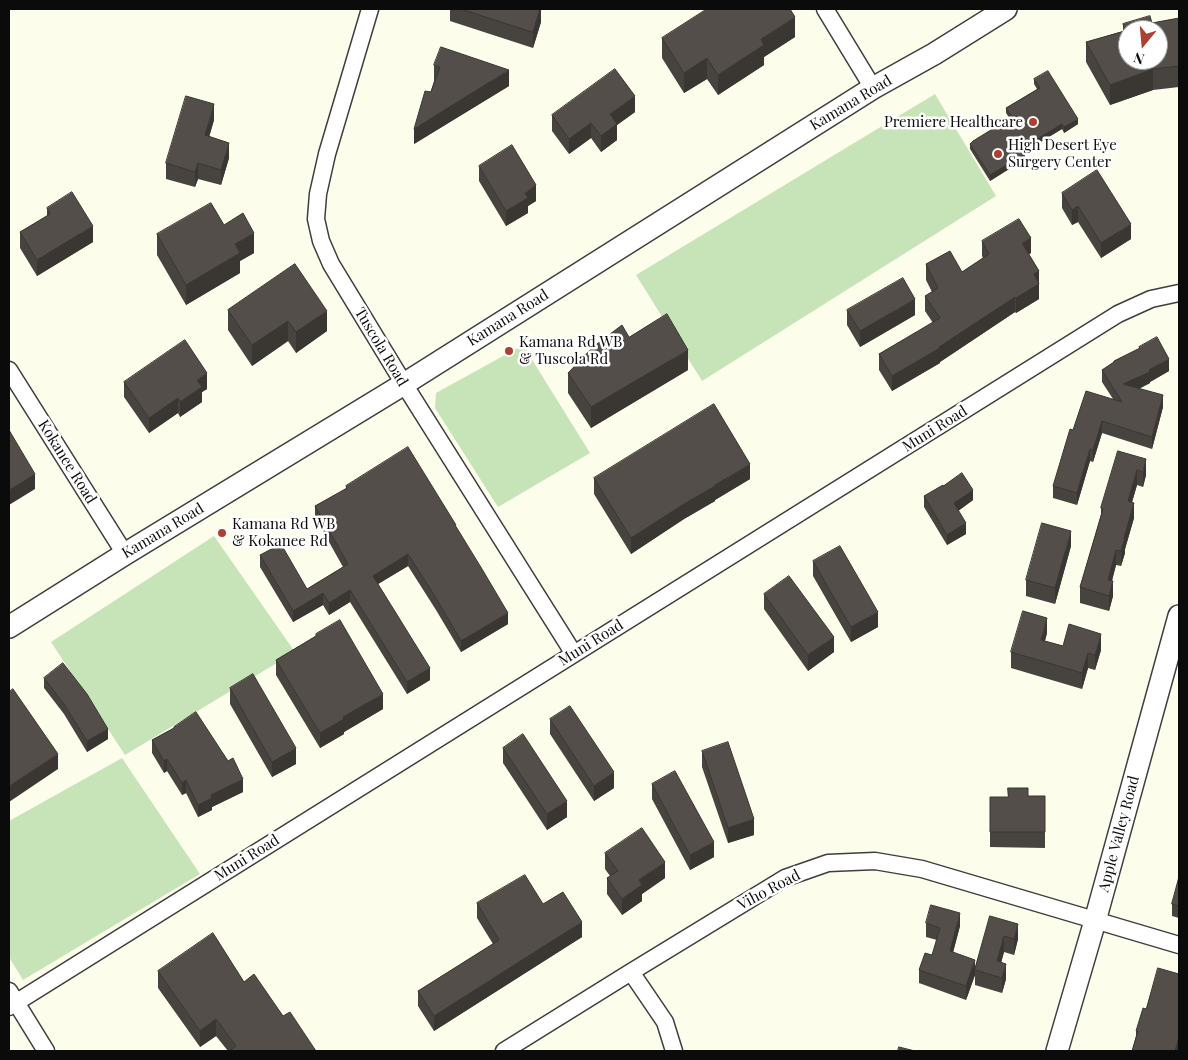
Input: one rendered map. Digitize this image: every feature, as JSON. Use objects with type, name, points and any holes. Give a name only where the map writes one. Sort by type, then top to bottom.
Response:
[{"type":"street","name":"Tuscola Road","points":[[370,9],[327,154],[318,194],[316,219],[321,242],[331,264],[404,384],[574,654]]},
{"type":"street","points":[[825,9],[872,88]]},
{"type":"street","name":"Kamana Road","points":[[9,627],[404,384],[872,88],[934,54],[1006,9]]},
{"type":"street","name":"Muni Road","points":[[11,1000],[574,654],[1118,314],[1151,298],[1179,294]]},
{"type":"street","name":"Kokanee Road","points":[[9,370],[125,554]]},
{"type":"street","name":"Apple Valley Road","points":[[1058,1051],[1179,616]]},
{"type":"street","name":"Viho Road","points":[[504,1051],[785,878],[828,863],[875,861],[922,869],[1179,945]]},
{"type":"street","points":[[631,972],[665,1022],[674,1051]]},
{"type":"street","points":[[11,1000],[46,1051]]},
{"type":"green space","points":[[935,94],[996,196],[702,381],[636,275]]},
{"type":"green space","points":[[523,345],[590,453],[498,507],[435,408],[436,393]]},
{"type":"green space","points":[[214,536],[295,652],[125,755],[51,642]]},
{"type":"green space","points":[[122,758],[200,874],[23,980],[9,957],[9,821]]},
{"type":"building","points":[[461,9],[540,9],[533,32]]},
{"type":"building","points":[[707,9],[790,9],[795,17],[761,39],[764,45],[718,75],[707,58],[684,73],[662,38]]},
{"type":"building","points":[[1150,16],[1151,20],[1136,20]]},
{"type":"building","points":[[1179,18],[1179,66],[1168,67],[1168,20]]},
{"type":"building","points":[[1118,33],[1118,70],[1150,70],[1110,85],[1086,42]]},
{"type":"building","points":[[441,47],[509,70],[414,129],[425,91],[431,92],[440,67],[434,65]]},
{"type":"building","points":[[615,69],[635,96],[610,114],[617,124],[601,136],[591,123],[569,139],[552,115]]},
{"type":"building","points":[[1048,71],[1078,119],[1064,127],[1062,124],[1022,148],[1025,154],[990,175],[970,144],[1012,117],[1006,108],[1040,88],[1034,79]]},
{"type":"building","points":[[186,96],[214,104],[205,135],[229,143],[221,170],[198,163],[195,172],[166,163]]},
{"type":"building","points":[[512,145],[536,185],[525,193],[528,198],[506,211],[479,166]]},
{"type":"building","points":[[1097,170],[1131,224],[1101,243],[1078,206],[1072,210],[1062,193]]},
{"type":"building","points":[[72,192],[93,226],[37,260],[20,232],[50,214],[47,208]]},
{"type":"building","points":[[211,203],[224,225],[243,213],[254,233],[235,244],[240,253],[186,285],[157,234]]},
{"type":"building","points":[[1019,219],[1031,238],[1022,243],[1039,271],[1034,274],[1039,284],[1015,297],[940,348],[892,376],[879,354],[940,318],[925,296],[938,288],[926,264],[950,251],[962,272],[989,254],[982,241]]},
{"type":"building","points":[[295,264],[327,311],[296,332],[288,321],[252,345],[228,310]]},
{"type":"building","points":[[903,278],[915,299],[860,331],[847,310]]},
{"type":"building","points":[[667,314],[688,350],[591,407],[568,373],[593,347],[622,325],[629,337]]},
{"type":"building","points":[[1157,337],[1169,359],[1149,370],[1150,372],[1123,384],[1163,395],[1152,437],[1102,421],[1093,450],[1090,449],[1077,493],[1053,486],[1070,429],[1073,430],[1086,391],[1122,402],[1102,370],[1114,361]]},
{"type":"building","points":[[185,340],[207,373],[197,380],[202,387],[180,402],[178,398],[149,418],[124,382]]},
{"type":"building","points":[[714,404],[750,464],[631,538],[594,478]]},
{"type":"building","points":[[9,430],[35,474],[9,490]]},
{"type":"building","points":[[408,447],[508,613],[461,641],[408,554],[373,576],[430,668],[407,682],[350,590],[329,603],[323,593],[293,611],[260,555],[281,544],[307,589],[348,564],[315,506],[347,488],[346,486]]},
{"type":"building","points":[[1118,451],[1146,459],[1143,472],[1137,470],[1128,501],[1134,503],[1121,551],[1116,550],[1108,580],[1113,581],[1109,596],[1080,587]]},
{"type":"building","points":[[962,473],[973,490],[954,503],[966,523],[947,535],[924,496]]},
{"type":"building","points":[[1042,523],[1071,531],[1055,588],[1026,580]]},
{"type":"building","points":[[840,546],[878,612],[851,627],[813,561]]},
{"type":"building","points":[[789,576],[834,637],[808,655],[764,594]]},
{"type":"building","points":[[1023,611],[1047,618],[1041,640],[1063,646],[1069,624],[1101,634],[1095,655],[1088,653],[1082,673],[1011,652]]},
{"type":"building","points":[[340,620],[383,694],[320,733],[276,660]]},
{"type":"building","points":[[63,663],[87,694],[108,729],[87,741],[64,704],[44,678]]},
{"type":"building","points":[[253,674],[296,748],[272,762],[230,688]]},
{"type":"building","points":[[13,689],[58,754],[9,786],[9,692]]},
{"type":"building","points":[[570,706],[614,772],[594,786],[550,719]]},
{"type":"building","points":[[196,712],[228,761],[233,758],[243,779],[211,795],[212,798],[198,805],[186,780],[182,783],[167,759],[164,761],[152,740],[174,728]]},
{"type":"building","points":[[523,734],[567,801],[547,814],[503,748]]},
{"type":"building","points":[[728,742],[754,819],[728,828],[702,751]]},
{"type":"building","points":[[675,771],[714,842],[690,855],[652,784]]},
{"type":"building","points":[[1008,788],[1028,788],[1028,796],[1045,796],[1045,832],[990,832],[990,797],[1008,797]]},
{"type":"building","points":[[642,828],[665,862],[639,880],[642,885],[622,899],[607,878],[618,871],[605,853]]},
{"type":"building","points":[[525,875],[543,904],[563,892],[582,922],[434,1016],[418,991],[499,940],[477,903]]},
{"type":"building","points":[[1179,877],[1179,906],[1172,904]]},
{"type":"building","points":[[931,905],[960,913],[950,951],[975,960],[966,986],[919,970],[925,953],[932,955],[940,928],[926,923]]},
{"type":"building","points":[[990,916],[1018,924],[1014,939],[1004,936],[997,961],[1006,964],[1002,978],[975,970]]},
{"type":"building","points":[[213,933],[244,982],[254,974],[283,1016],[290,1012],[316,1051],[229,1051],[236,1046],[216,1019],[200,1031],[158,971]]},
{"type":"building","points":[[1158,968],[1179,974],[1179,1037],[1175,1051],[1132,1051],[1143,1008],[1146,1009]]},
{"type":"building","points":[[899,1047],[915,1051],[898,1051]]},
{"type":"place","name":"Premiere Healthcare","points":[[1033,122]]},
{"type":"place","name":"High Desert Eye Surgery Center","points":[[998,154]]},
{"type":"place","name":"Kamana Rd WB & Tuscola Rd","points":[[509,351]]},
{"type":"place","name":"Kamana Rd WB & Kokanee Rd","points":[[222,533]]}]
